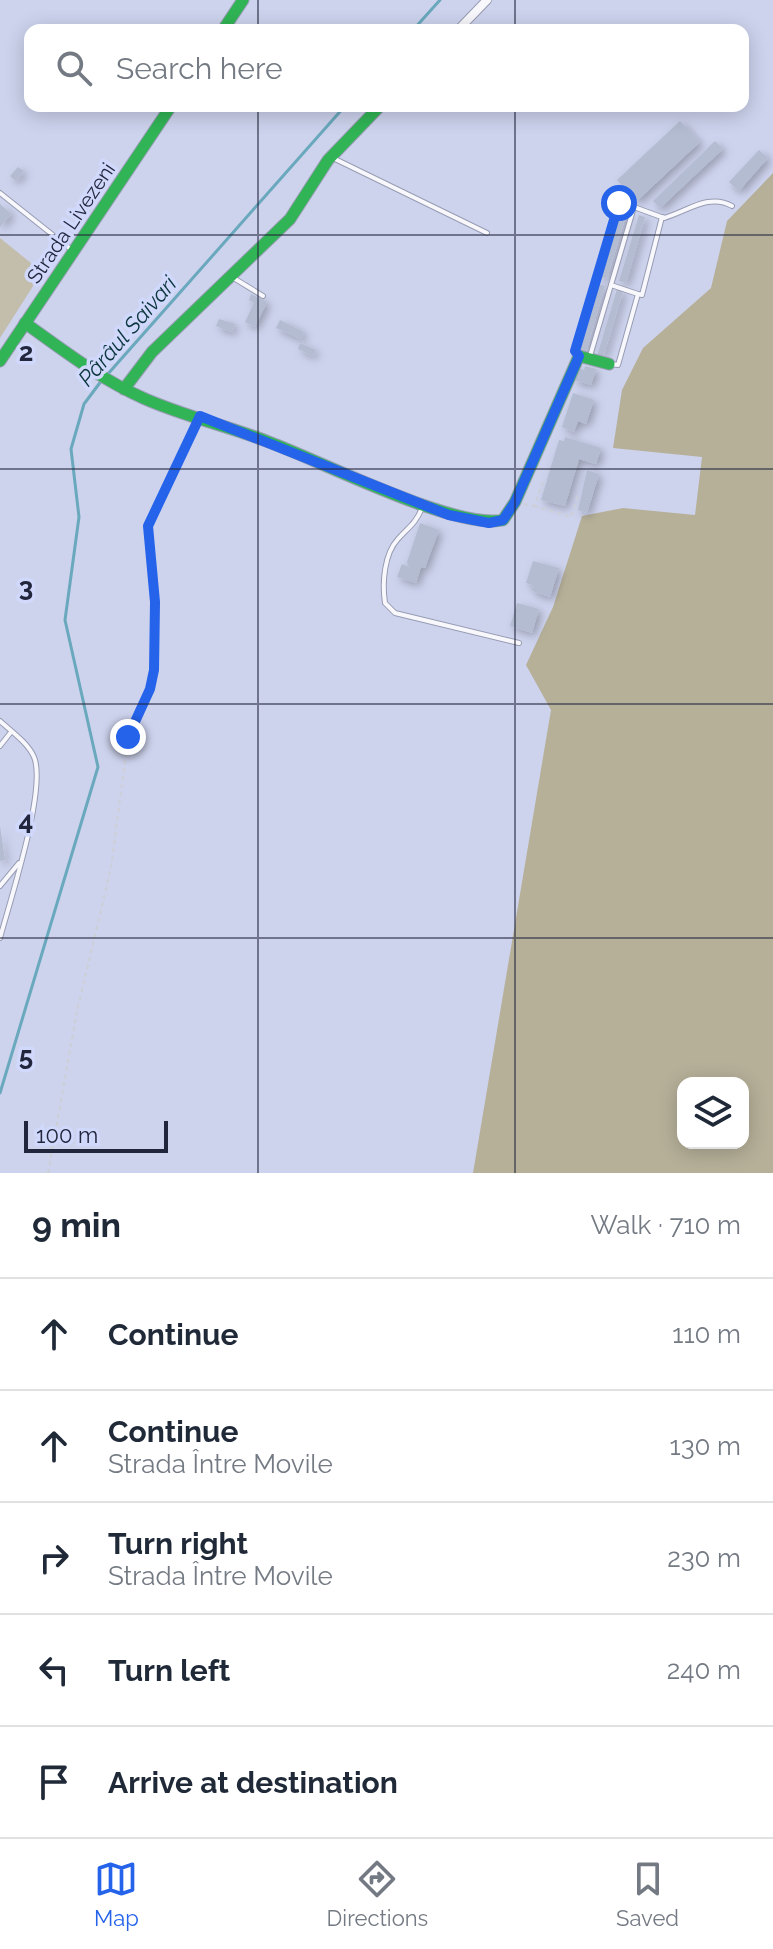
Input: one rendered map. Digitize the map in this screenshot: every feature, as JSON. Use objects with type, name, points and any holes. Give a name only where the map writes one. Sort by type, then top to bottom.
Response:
[{"type":"street","points":[[227,24],[243,0]]},
{"type":"street","points":[[464,24],[487,0]]},
{"type":"street","name":"Strada Livezeni","points":[[1,358],[167,112]]},
{"type":"street","points":[[119,386],[290,219],[331,157],[374,112]]},
{"type":"street","points":[[25,323],[119,386],[423,505],[489,523],[503,520],[515,502],[584,357],[609,364]]},
{"type":"lane","points":[[331,157],[487,233]]},
{"type":"lane","points":[[0,193],[73,251]]},
{"type":"lane","points":[[584,357],[611,285],[634,207],[662,217],[707,201],[720,199],[732,206]]},
{"type":"lane","points":[[611,285],[642,295],[662,217]]},
{"type":"lane","points":[[230,276],[263,296]]},
{"type":"lane","points":[[609,364],[618,365],[638,294]]},
{"type":"lane","points":[[423,505],[409,531],[397,540],[385,571],[385,603],[395,613],[519,643]]},
{"type":"lane","points":[[0,721],[31,750],[37,767],[20,862],[0,938]]},
{"type":"lane","points":[[0,746],[11,732]]},
{"type":"lane","points":[[0,886],[20,862]]},
{"type":"path","points":[[584,357],[575,351],[619,203],[634,207]]},
{"type":"path","points":[[48,1173],[77,1011],[111,868],[128,737],[150,689],[154,670],[155,602],[148,526],[200,416]]},
{"type":"path","points":[[534,506],[544,479]]},
{"type":"path","points":[[515,502],[571,517],[578,495]]},
{"type":"shaded area","points":[[773,173],[773,1173],[473,1173],[551,710],[526,665],[553,607],[582,516],[623,508],[695,515],[702,457],[613,448],[622,390],[643,348],[711,288],[727,221]]},
{"type":"shaded area","points":[[0,238],[42,272],[0,338]]},
{"type":"building","points":[[680,121],[700,142],[637,201],[617,180]]},
{"type":"building","points":[[715,141],[723,149],[660,208],[653,201]]},
{"type":"building","points":[[759,150],[768,158],[739,191],[729,182]]},
{"type":"building","points":[[18,167],[24,171],[16,181],[10,176]]},
{"type":"building","points":[[0,204],[11,214],[0,227]]},
{"type":"building","points":[[620,210],[627,212],[607,279],[600,277]]},
{"type":"building","points":[[639,215],[645,217],[626,283],[619,281]]},
{"type":"building","points":[[598,284],[605,286],[586,352],[579,350]]},
{"type":"building","points":[[617,289],[623,291],[603,357],[597,356]]},
{"type":"building","points":[[251,294],[267,302],[255,327],[245,322],[254,303],[249,300]]},
{"type":"building","points":[[219,319],[235,324],[232,332],[216,326]]},
{"type":"building","points":[[280,320],[304,332],[301,339],[276,328]]},
{"type":"building","points":[[300,343],[316,350],[313,356],[298,349]]},
{"type":"building","points":[[585,366],[596,369],[591,385],[574,380],[578,368],[584,370]]},
{"type":"building","points":[[573,393],[594,400],[586,424],[578,421],[574,432],[562,427]]},
{"type":"building","points":[[565,437],[601,448],[596,464],[579,459],[565,506],[541,500],[559,440],[564,441]]},
{"type":"building","points":[[587,470],[599,474],[587,513],[578,510]]},
{"type":"building","points":[[420,523],[439,530],[416,583],[397,577],[402,564],[409,567],[407,562]]},
{"type":"building","points":[[533,561],[559,568],[550,597],[532,591],[533,585],[526,583]]},
{"type":"building","points":[[517,603],[539,609],[532,633],[510,626]]},
{"type":"building","points":[[0,826],[5,860],[0,861]]},
{"type":"waterway","name":"Pârâul Saivari","points":[[418,24],[440,0]]},
{"type":"waterway","name":"Pârâul Saivari","points":[[107,375],[340,112]]},
{"type":"waterway","name":"Pârâul Saivari","points":[[0,1093],[98,767],[65,620],[79,517],[71,449],[84,404],[102,380]]},
{"type":"traffic: fast","points":[[227,24],[243,0]]},
{"type":"traffic: fast","points":[[0,361],[167,112]]},
{"type":"traffic: fast","points":[[124,389],[152,352],[290,219],[328,160],[374,112]]},
{"type":"traffic: fast","points":[[25,323],[97,373],[143,398],[269,442],[422,505],[481,520],[503,520],[515,502],[579,356],[609,364]]},
{"type":"route","points":[[128,737],[150,689],[154,670],[155,602],[148,526],[200,416],[449,515],[489,523],[503,520],[515,502],[579,356],[575,351],[619,203]]}]
